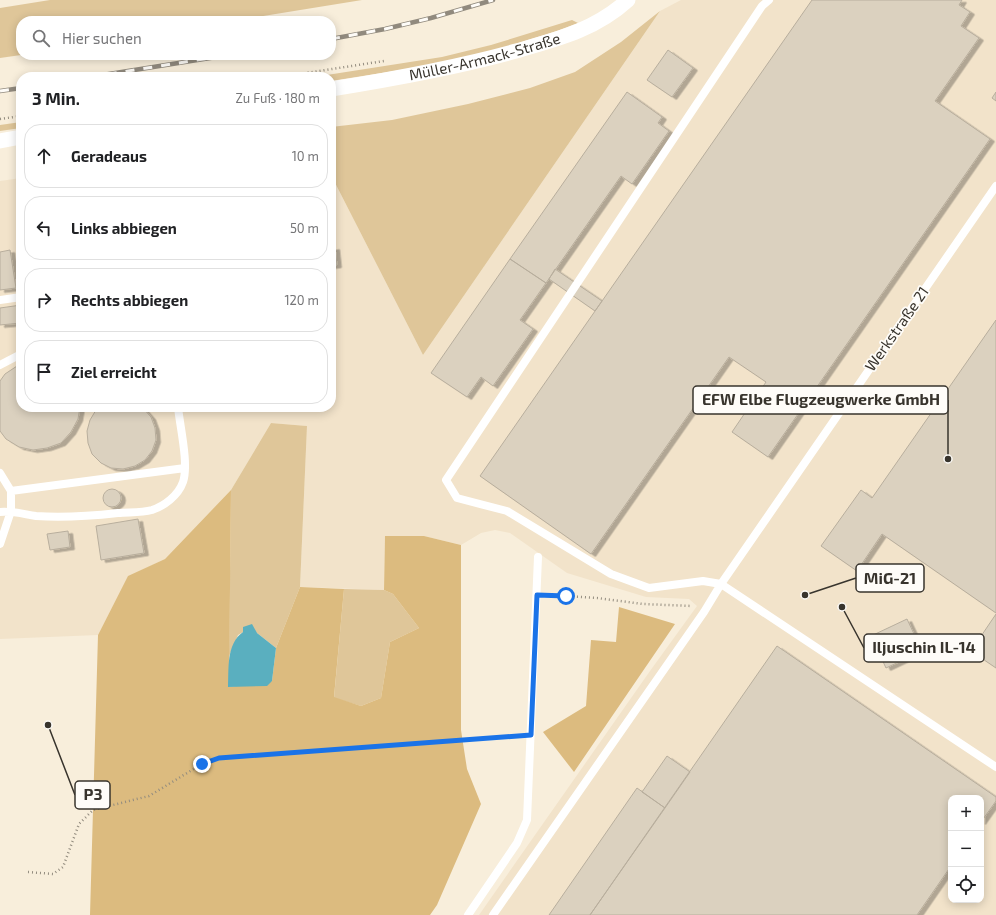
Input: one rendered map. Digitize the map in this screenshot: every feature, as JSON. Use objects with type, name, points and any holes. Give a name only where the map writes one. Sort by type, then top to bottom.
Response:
[{"type":"street","name":"Müller-Armack-Straße","points":[[336,88],[414,75],[493,57],[563,38],[595,24],[615,12],[628,0]]},
{"type":"street","points":[[0,140],[16,138]]},
{"type":"lane","points":[[769,0],[762,6],[446,480],[457,498],[507,511],[611,574],[649,588],[703,581],[721,584],[996,767]]},
{"type":"lane","name":"Werkstraße 21","points":[[492,915],[704,612],[721,584],[996,186]]},
{"type":"lane","points":[[0,300],[16,298]]},
{"type":"lane","points":[[0,366],[16,357]]},
{"type":"lane","points":[[0,512],[11,511],[36,516],[88,516],[152,509],[164,504],[174,496],[182,483],[185,468],[179,412]]},
{"type":"lane","points":[[11,491],[185,468]]},
{"type":"lane","points":[[0,473],[11,491],[11,511],[0,544]]},
{"type":"lane","points":[[468,915],[517,843],[527,820],[538,557]]},
{"type":"path","points":[[313,72],[386,61]]},
{"type":"path","points":[[0,119],[16,117]]},
{"type":"path","points":[[537,595],[597,598],[643,604],[697,606]]},
{"type":"path","points":[[28,872],[52,874],[63,867],[79,824],[93,810],[149,796],[202,764],[219,758],[531,735]]},
{"type":"shaded area","points":[[50,0],[362,0],[263,16],[16,16],[16,56],[0,58],[0,8]]},
{"type":"shaded area","points":[[681,0],[996,0],[996,915],[479,915],[697,606],[689,599],[646,597],[567,573],[510,533],[495,530],[481,533],[461,545],[424,536],[385,536],[384,590],[300,587],[307,426],[271,423],[231,490],[165,559],[128,577],[98,635],[0,639],[0,181],[16,179],[16,412],[336,412],[336,185],[423,355],[660,11]]},
{"type":"shaded area","points":[[660,11],[423,355],[336,185],[336,126],[392,120],[468,104],[530,88],[575,72],[621,42]]},
{"type":"shaded area","points":[[572,20],[578,23],[493,51],[445,63],[336,80],[336,74],[442,57],[491,45]]},
{"type":"shaded area","points":[[16,123],[16,129],[0,131],[0,125]]},
{"type":"shaded area","points":[[271,423],[307,426],[300,587],[276,648],[257,633],[243,632],[238,635],[229,656],[231,490]]},
{"type":"shaded area","points":[[231,490],[229,687],[272,681],[276,648],[300,587],[344,589],[334,697],[361,706],[381,698],[390,642],[419,628],[393,594],[384,590],[385,536],[424,536],[461,545],[461,730],[467,769],[481,804],[437,905],[430,915],[90,915],[98,635],[128,576],[165,559]]},
{"type":"shaded area","points":[[344,589],[384,590],[393,594],[419,628],[390,642],[381,698],[361,706],[334,698]]},
{"type":"shaded area","points":[[619,607],[675,624],[574,772],[543,732],[586,706],[591,640],[616,642]]},
{"type":"water","points":[[252,624],[257,633],[276,648],[272,681],[267,686],[228,687],[231,650],[238,637],[243,632],[243,627]]},
{"type":"building","points":[[812,0],[962,0],[959,5],[970,12],[961,26],[979,38],[935,101],[990,139],[768,457],[732,432],[766,382],[729,357],[591,554],[480,476]]},
{"type":"building","points":[[668,50],[693,68],[672,97],[647,80]]},
{"type":"building","points":[[627,92],[662,117],[658,123],[669,131],[632,184],[621,176],[546,283],[510,259]]},
{"type":"building","points":[[996,92],[996,101],[992,98]]},
{"type":"building","points":[[10,250],[16,288],[0,290],[0,252]]},
{"type":"building","points":[[510,259],[546,283],[520,320],[533,329],[493,386],[481,377],[467,397],[431,373]]},
{"type":"building","points":[[555,269],[602,301],[595,311],[549,279]]},
{"type":"building","points":[[16,306],[16,323],[0,325],[0,308]]},
{"type":"building","points":[[996,320],[996,613],[882,534],[857,571],[821,546],[861,490],[872,498]]},
{"type":"building","points":[[16,367],[16,412],[79,412],[78,419],[71,432],[61,443],[47,448],[33,450],[19,447],[6,439],[0,431],[0,381],[5,374]]},
{"type":"building","points":[[95,412],[146,412],[151,417],[155,428],[156,440],[152,451],[145,460],[135,466],[123,469],[111,468],[101,463],[92,454],[88,443],[87,431],[90,420]]},
{"type":"building","points":[[112,489],[118,492],[121,498],[118,504],[112,507],[106,504],[103,498],[106,492]]},
{"type":"building","points":[[138,519],[144,553],[101,560],[96,526]]},
{"type":"building","points":[[68,531],[70,547],[50,550],[47,534]]},
{"type":"building","points":[[996,614],[996,668],[971,651]]},
{"type":"building","points":[[907,619],[922,651],[886,668],[871,636]]},
{"type":"building","points":[[777,646],[996,797],[996,801],[984,818],[984,795],[948,795],[948,870],[917,915],[590,915]]},
{"type":"building","points":[[667,756],[690,772],[665,808],[642,792]]},
{"type":"building","points":[[637,788],[665,808],[590,915],[549,915]]},
{"type":"railway","points":[[336,38],[385,29],[431,18],[493,0]]},
{"type":"railway","points":[[122,72],[197,60]]},
{"type":"railway","points":[[0,91],[16,89]]},
{"type":"place","name":"EFW Elbe Flugzeugwerke GmbH","points":[[948,459]]},
{"type":"place","name":"MiG-21","points":[[805,595]]},
{"type":"place","name":"Iljuschin IL-14","points":[[842,607]]},
{"type":"place","name":"P3","points":[[48,725]]},
{"type":"route","points":[[202,764],[219,758],[531,735],[537,595],[566,596]]}]
